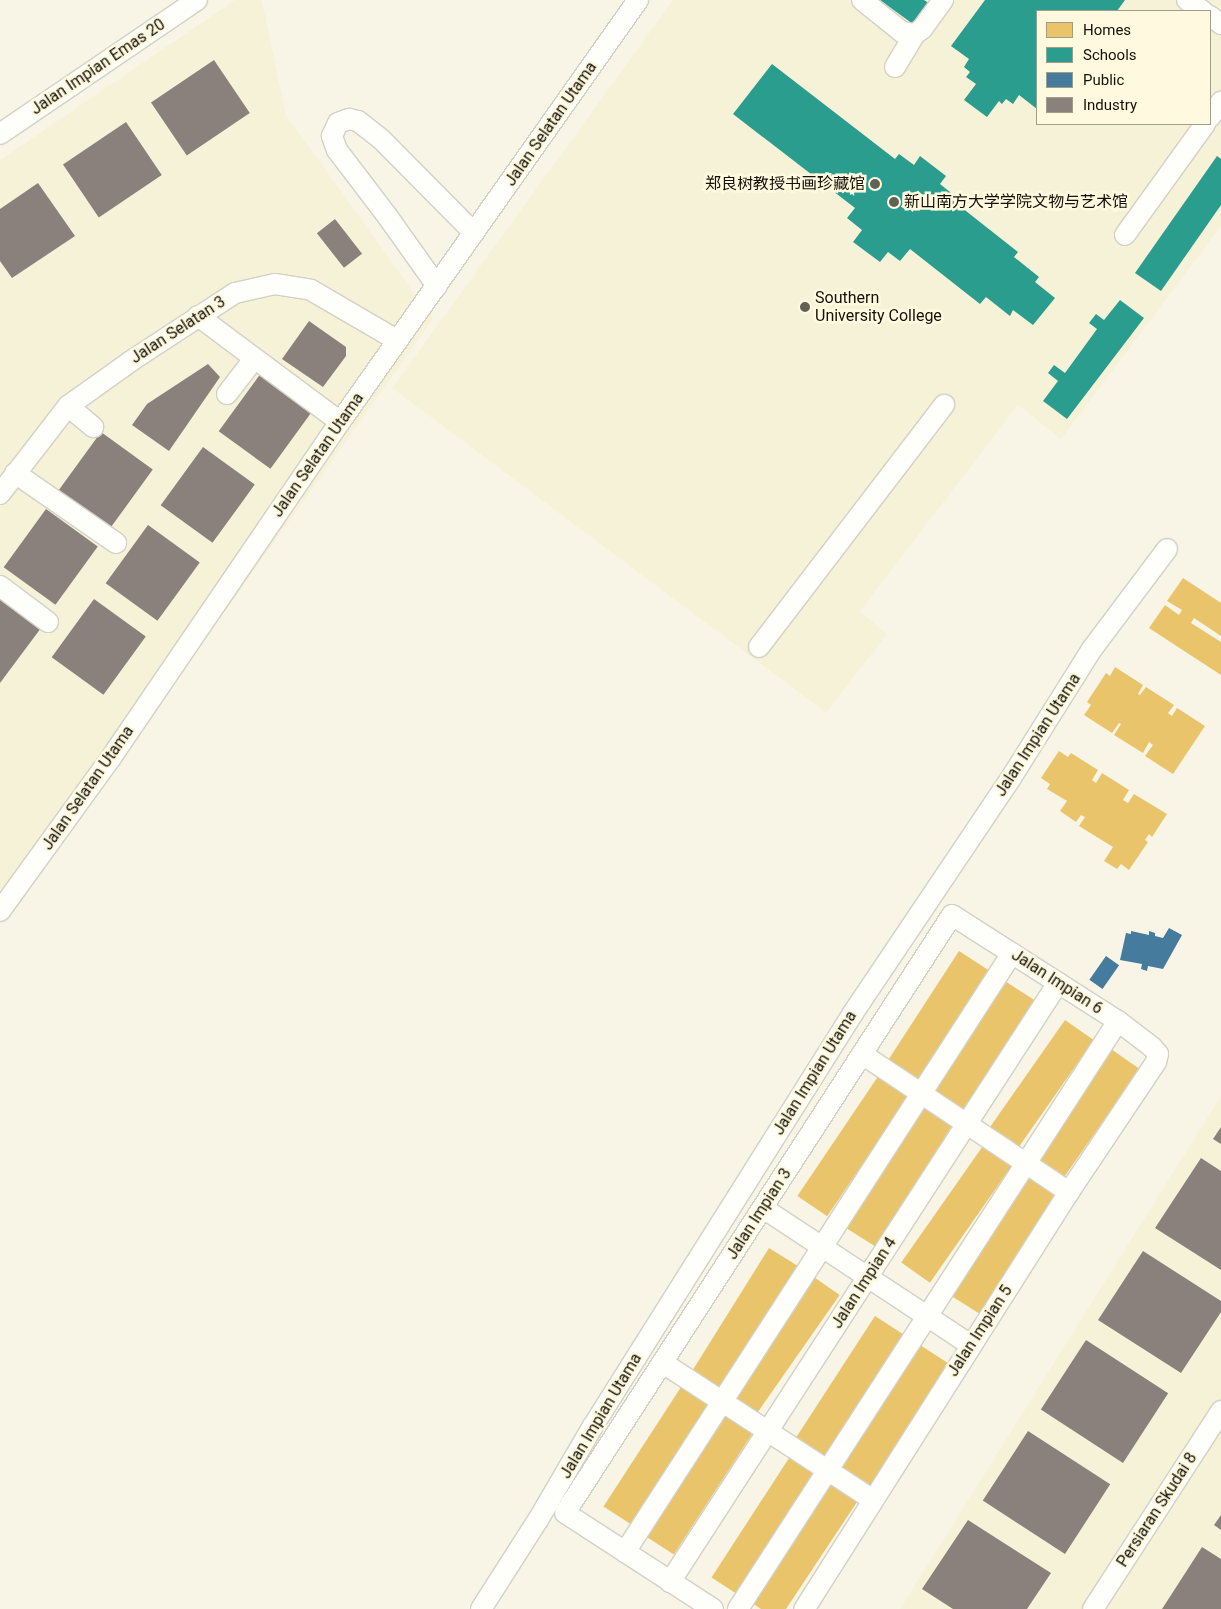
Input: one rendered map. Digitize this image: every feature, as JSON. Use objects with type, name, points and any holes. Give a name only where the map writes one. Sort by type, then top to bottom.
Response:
[{"type":"street","name":"Jalan Impian Emas 20","points":[[0,134],[197,0]]},
{"type":"street","name":"Jalan Selatan Utama","points":[[0,911],[110,759],[397,340],[638,0]]},
{"type":"street","points":[[862,0],[902,32],[915,34]]},
{"type":"street","points":[[895,67],[915,34],[922,28],[943,0]]},
{"type":"street","points":[[1187,0],[1202,10]]},
{"type":"street","points":[[1211,116],[1221,102]]},
{"type":"street","points":[[437,286],[338,150],[332,136],[338,123],[349,119],[358,121],[380,139],[474,233]]},
{"type":"street","points":[[1125,235],[1204,125]]},
{"type":"street","name":"Jalan Selatan 3","points":[[0,494],[68,406],[198,316],[235,293],[275,284],[311,290],[397,340]]},
{"type":"street","points":[[198,316],[340,422]]},
{"type":"street","points":[[227,394],[254,359]]},
{"type":"street","points":[[759,648],[944,404]]},
{"type":"street","points":[[68,406],[93,427]]},
{"type":"street","points":[[15,473],[116,543]]},
{"type":"street","name":"Jalan Impian Utama","points":[[483,1608],[538,1520],[593,1426],[858,1004],[1016,769],[1098,642],[1167,549]]},
{"type":"street","points":[[0,586],[48,622]]},
{"type":"street","name":"Jalan Impian 6","points":[[952,915],[1118,1021],[1152,1047],[1158,1054]]},
{"type":"street","name":"Jalan Impian 3","points":[[625,1552],[565,1513],[952,915]]},
{"type":"street","points":[[713,1609],[625,1552],[1012,953]]},
{"type":"street","name":"Jalan Impian 4","points":[[670,1582],[1058,983]]},
{"type":"street","points":[[738,1609],[1118,1021]]},
{"type":"street","points":[[862,1054],[1069,1192]]},
{"type":"street","name":"Jalan Impian 5","points":[[804,1609],[1069,1192],[1156,1062],[1158,1054]]},
{"type":"street","points":[[763,1208],[971,1345]]},
{"type":"street","points":[[663,1363],[872,1500]]},
{"type":"street","name":"Persiaran Skudai 8","points":[[1093,1609],[1221,1411]]},
{"type":"shaded area","points":[[235,0],[262,0],[286,115],[433,319],[117,763],[0,919],[0,160]]},
{"type":"shaded area","name":"Southern University College","points":[[673,0],[1221,0],[1221,226],[1061,439],[1018,405],[860,611],[887,634],[826,713],[392,388]]},
{"type":"shaded area","points":[[1221,1096],[1221,1609],[900,1609]]},
{"type":"building: Homes","points":[[1183,578],[1221,603],[1221,636],[1194,618],[1191,623],[1221,642],[1221,675],[1149,628],[1165,605],[1179,615],[1182,610],[1167,601]]},
{"type":"building: Homes","points":[[1115,667],[1143,685],[1138,694],[1140,695],[1146,687],[1174,705],[1168,713],[1172,716],[1177,708],[1205,726],[1173,774],[1145,756],[1153,745],[1149,742],[1143,753],[1114,735],[1121,724],[1119,723],[1112,733],[1084,715],[1091,705],[1087,702],[1106,673],[1110,676]]},
{"type":"building: Homes","points":[[1059,751],[1068,757],[1071,753],[1098,770],[1092,780],[1096,783],[1102,773],[1129,790],[1123,800],[1128,803],[1134,794],[1167,814],[1152,837],[1149,834],[1145,840],[1148,842],[1129,870],[1121,864],[1117,869],[1104,861],[1113,847],[1079,826],[1085,817],[1081,815],[1076,822],[1060,811],[1067,801],[1047,789],[1050,784],[1041,778]]},
{"type":"building: Homes","points":[[959,951],[988,970],[916,1081],[887,1062]]},
{"type":"building: Homes","points":[[1005,981],[1034,1000],[962,1112],[933,1093]]},
{"type":"building: Homes","points":[[1065,1020],[1094,1040],[1017,1149],[989,1129]]},
{"type":"building: Homes","points":[[1111,1049],[1140,1069],[1063,1178],[1035,1158]]},
{"type":"building: Homes","points":[[879,1075],[909,1095],[827,1216],[797,1196]]},
{"type":"building: Homes","points":[[923,1104],[954,1123],[876,1247],[846,1228]]},
{"type":"building: Homes","points":[[985,1143],[1014,1163],[930,1283],[901,1263]]},
{"type":"building: Homes","points":[[1030,1173],[1061,1192],[983,1316],[953,1297]]},
{"type":"building: Homes","points":[[769,1248],[800,1267],[722,1391],[692,1372]]},
{"type":"building: Homes","points":[[811,1275],[840,1295],[756,1415],[727,1395]]},
{"type":"building: Homes","points":[[875,1316],[904,1335],[825,1458],[795,1438]]},
{"type":"building: Homes","points":[[920,1345],[949,1364],[870,1487],[840,1467]]},
{"type":"building: Homes","points":[[683,1384],[712,1403],[633,1526],[603,1506]]},
{"type":"building: Homes","points":[[724,1413],[753,1432],[674,1555],[644,1535]]},
{"type":"building: Homes","points":[[791,1455],[820,1474],[741,1597],[711,1577]]},
{"type":"building: Homes","points":[[830,1480],[859,1499],[786,1609],[761,1609],[749,1601]]},
{"type":"building: Schools","points":[[880,0],[924,0],[932,5],[917,27]]},
{"type":"building: Schools","points":[[985,0],[1125,0],[1118,10],[1036,10],[1036,108],[1019,95],[1013,104],[1006,99],[1002,104],[999,101],[987,117],[964,100],[976,84],[966,77],[970,72],[964,67],[969,59],[951,46]]},
{"type":"building: Schools","points":[[772,64],[895,159],[899,154],[914,165],[920,156],[946,176],[940,184],[955,196],[952,200],[1018,252],[1014,257],[1039,277],[1035,282],[1055,298],[1033,325],[1013,310],[1010,316],[986,297],[980,304],[910,249],[900,261],[888,252],[880,262],[853,242],[862,230],[847,218],[855,208],[733,114]]},
{"type":"building: Schools","points":[[1217,156],[1221,159],[1221,205],[1161,291],[1135,273]]},
{"type":"building: Schools","points":[[1120,300],[1144,318],[1067,419],[1043,401],[1058,381],[1048,373],[1054,365],[1065,373],[1097,329],[1089,323],[1096,314],[1104,320]]},
{"type":"building: Public","points":[[1169,928],[1182,935],[1163,969],[1148,966],[1147,971],[1141,969],[1142,964],[1120,960],[1126,933],[1131,934],[1131,931],[1149,935],[1149,931],[1155,933],[1155,936],[1163,938]]},
{"type":"building: Public","points":[[1106,956],[1119,965],[1102,989],[1089,980]]},
{"type":"building: Industry","points":[[214,60],[250,113],[187,156],[151,102]]},
{"type":"building: Industry","points":[[126,122],[162,175],[99,218],[63,164]]},
{"type":"building: Industry","points":[[38,183],[75,236],[12,278],[0,261],[0,209]]},
{"type":"building: Industry","points":[[335,219],[362,254],[344,268],[317,233]]},
{"type":"building: Industry","points":[[309,321],[346,347],[346,356],[323,387],[282,359]]},
{"type":"building: Industry","points":[[208,364],[220,377],[169,451],[132,425],[147,404]]},
{"type":"building: Industry","points":[[261,373],[313,411],[270,469],[219,431]]},
{"type":"building: Industry","points":[[101,432],[153,470],[110,528],[59,490]]},
{"type":"building: Industry","points":[[203,447],[255,485],[212,543],[161,505]]},
{"type":"building: Industry","points":[[46,509],[98,547],[55,605],[4,567]]},
{"type":"building: Industry","points":[[148,525],[200,563],[157,621],[106,583]]},
{"type":"building: Industry","points":[[0,592],[44,624],[0,683]]},
{"type":"building: Industry","points":[[94,599],[146,637],[103,695],[52,657]]},
{"type":"building: Industry","points":[[1221,1127],[1221,1144],[1213,1139]]},
{"type":"building: Industry","points":[[1201,1158],[1221,1171],[1221,1270],[1155,1228]]},
{"type":"building: Industry","points":[[1143,1251],[1221,1301],[1221,1312],[1181,1373],[1098,1320]]},
{"type":"building: Industry","points":[[1086,1340],[1168,1393],[1123,1463],[1041,1410]]},
{"type":"building: Industry","points":[[1028,1431],[1110,1484],[1065,1554],[983,1501]]},
{"type":"building: Industry","points":[[1221,1515],[1221,1530],[1214,1525]]},
{"type":"building: Industry","points":[[968,1520],[1051,1573],[1027,1609],[953,1609],[922,1589]]},
{"type":"building: Industry","points":[[1202,1547],[1221,1559],[1221,1609],[1162,1609]]},
{"type":"place","name":"郑良树教授书画珍藏馆","points":[[875,184]]},
{"type":"place","name":"新山南方大学学院文物与艺术馆","points":[[894,202]]},
{"type":"place","name":"Southern University College","points":[[805,307]]}]
